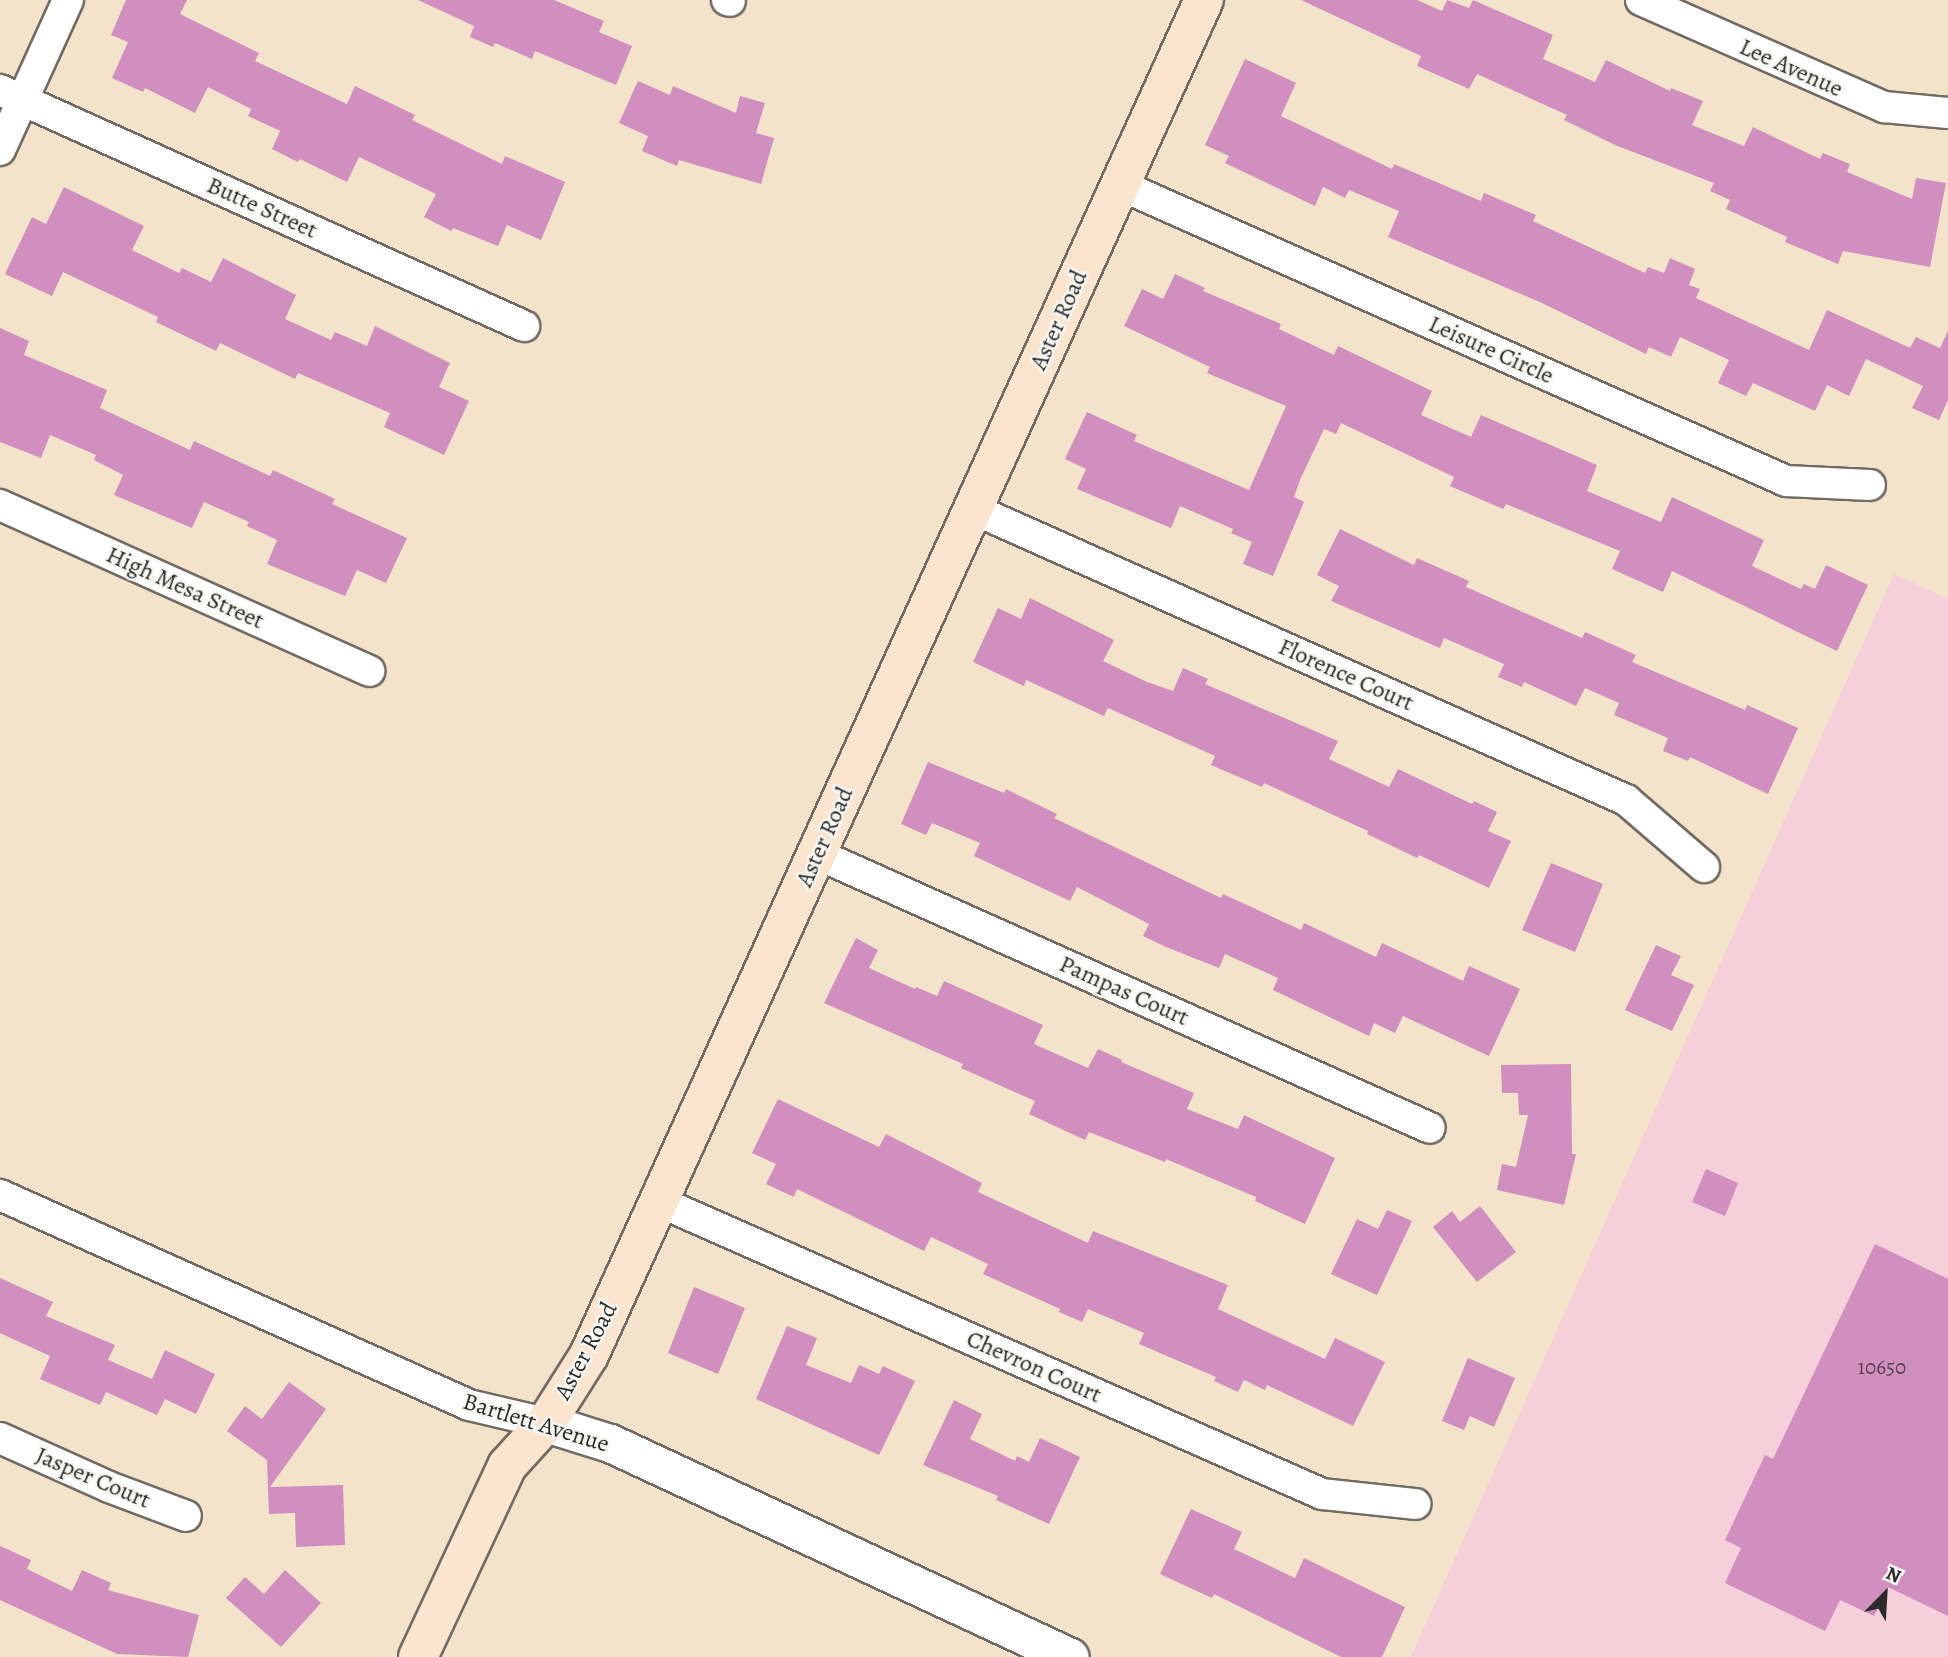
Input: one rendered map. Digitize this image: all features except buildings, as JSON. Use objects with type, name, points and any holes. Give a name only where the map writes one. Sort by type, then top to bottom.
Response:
[{"type":"main road","name":"Aster Road","points":[[418,1657],[507,1466],[546,1423],[589,1355],[1204,0]]},
{"type":"street","points":[[0,150],[11,95],[68,0]]},
{"type":"street","name":"Lee Avenue","points":[[1641,0],[1874,103],[1948,113]]},
{"type":"street","name":"Butte Street","points":[[11,95],[524,326]]},
{"type":"street","name":"Leisure Circle","points":[[1120,185],[1786,481],[1870,485]]},
{"type":"street","name":"High Mesa Street","points":[[0,505],[369,671]]},
{"type":"street","name":"Florence Court","points":[[973,509],[1626,800],[1703,867]]},
{"type":"street","name":"Pampas Court","points":[[817,854],[1430,1128]]},
{"type":"street","name":"Bartlett Avenue","points":[[0,1195],[469,1405],[546,1423],[610,1443],[1070,1657]]},
{"type":"street","name":"Chevron Court","points":[[660,1202],[1322,1494],[1415,1504]]},
{"type":"street","name":"Jasper Court","points":[[0,1438],[109,1487],[187,1516]]},
{"type":"shaded area","points":[[1894,574],[1948,599],[1948,1657],[1411,1657]]}]
